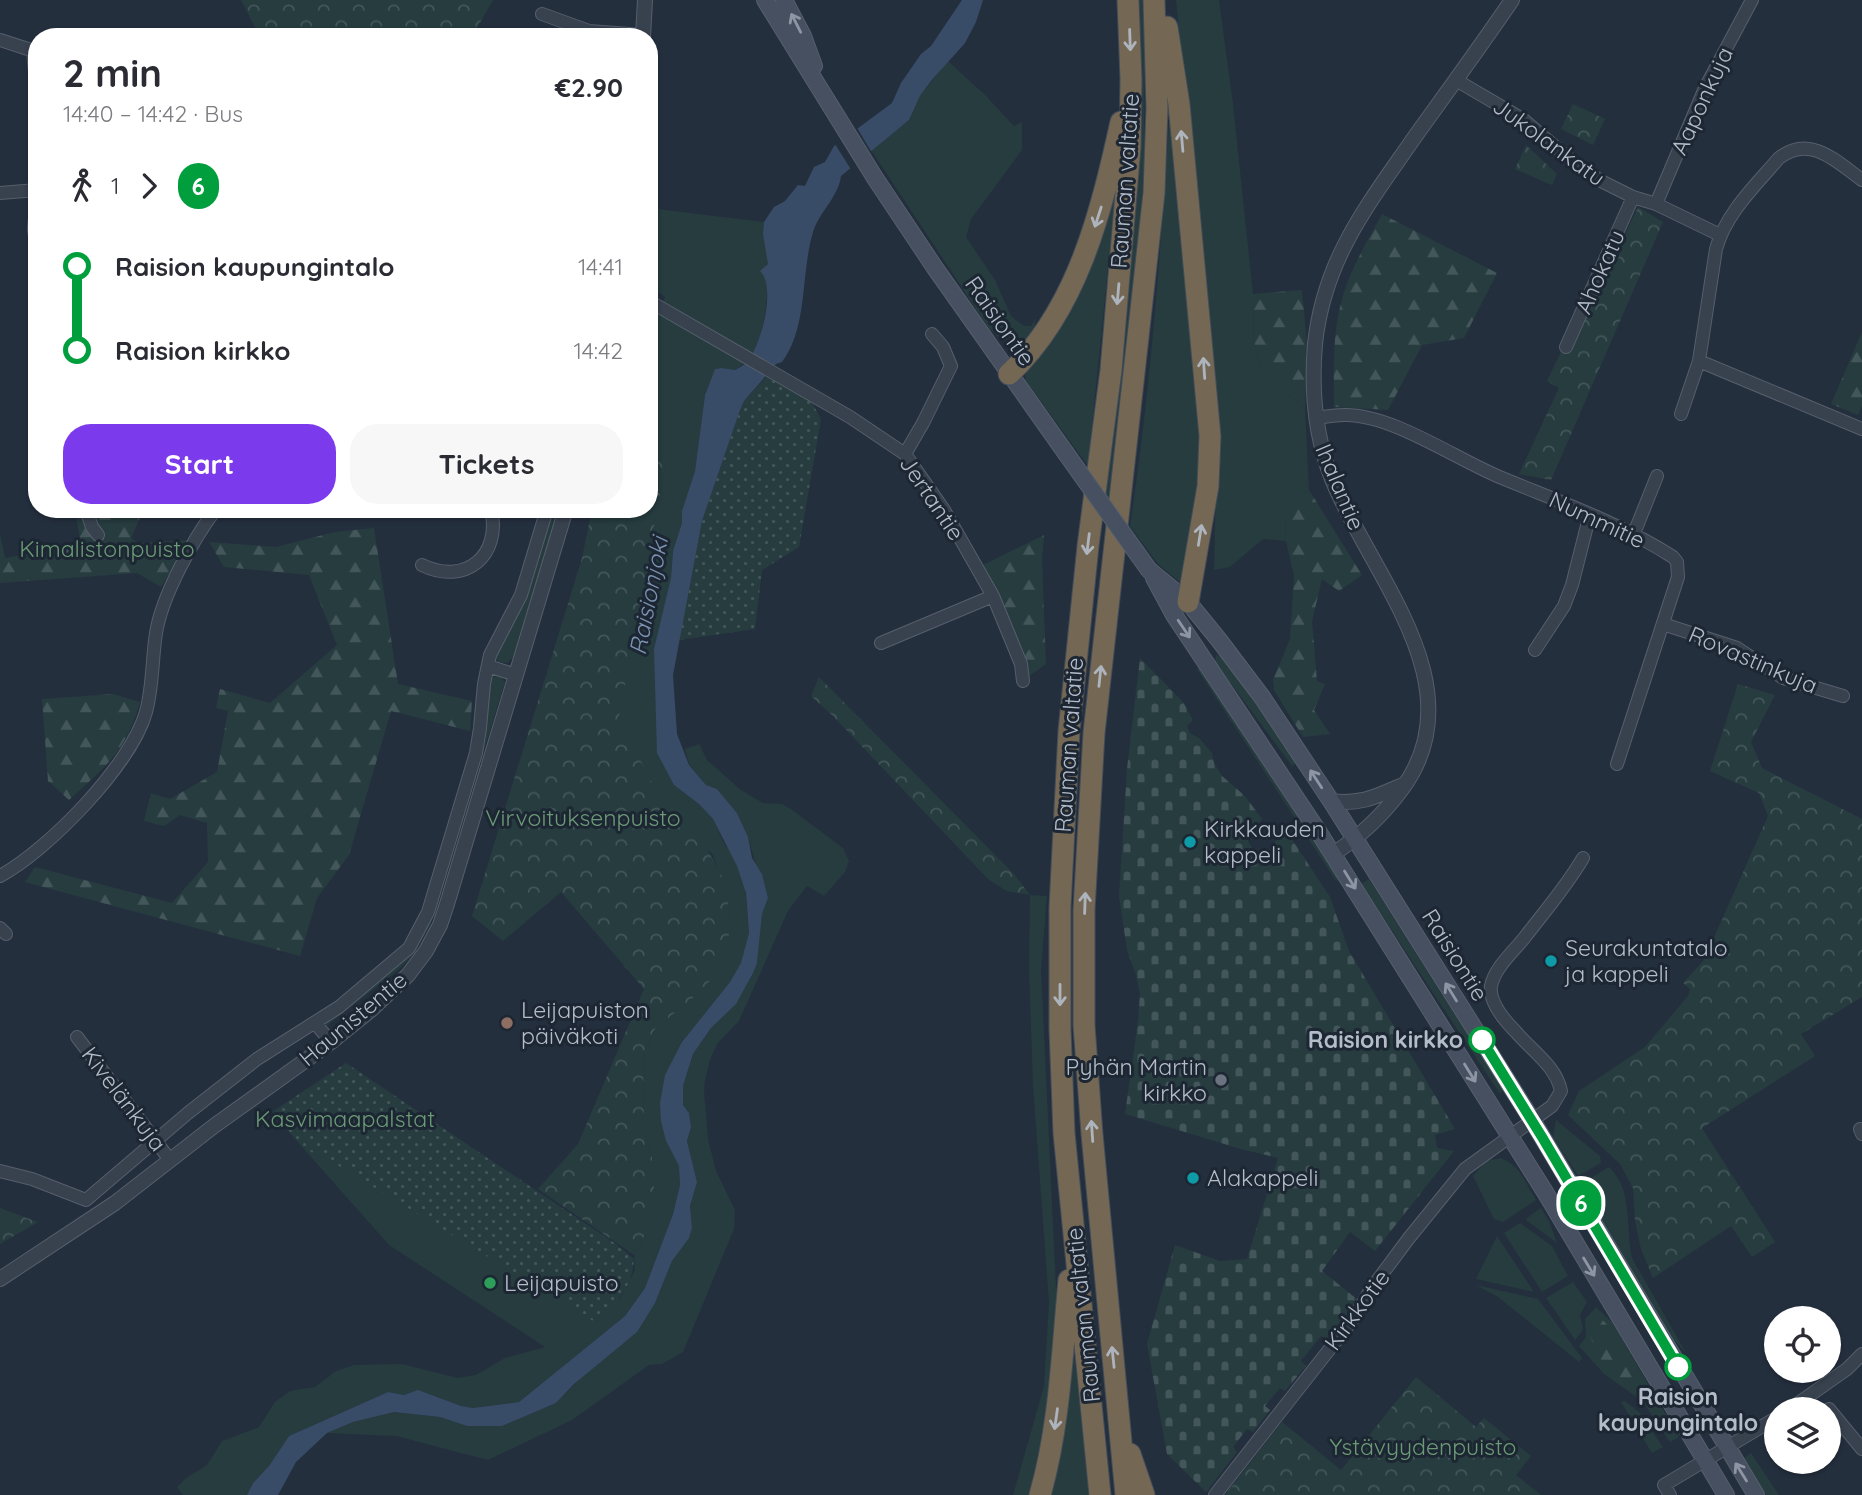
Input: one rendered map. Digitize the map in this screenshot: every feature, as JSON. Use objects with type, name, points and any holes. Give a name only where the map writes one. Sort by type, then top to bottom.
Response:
[{"type":"highway","name":"Rauman valtatie","points":[[1100,1495],[1064,1133],[1059,907],[1069,731],[1088,546],[1112,357],[1130,147],[1128,0]]},
{"type":"highway","name":"Rauman valtatie","points":[[1126,1495],[1084,1025],[1084,910],[1094,733],[1154,192],[1157,108],[1154,0]]},
{"type":"highway","points":[[1161,0],[1179,104],[1210,436],[1208,486],[1188,602]]},
{"type":"highway","points":[[1009,374],[1046,332],[1081,262],[1104,195],[1131,79]]},
{"type":"highway","points":[[1040,1495],[1053,1439],[1062,1380],[1073,1229]]},
{"type":"highway","points":[[1120,1425],[1144,1495]]},
{"type":"main road","name":"Raisiontie","points":[[765,0],[876,178],[1009,374],[1149,570],[1174,615],[1333,854],[1509,1136],[1726,1495]]},
{"type":"main road","name":"Raisiontie","points":[[784,0],[803,36],[823,92]]},
{"type":"main road","name":"Raisiontie","points":[[1149,570],[1188,602],[1262,697],[1331,802],[1532,1120],[1756,1495]]},
{"type":"street","points":[[643,28],[645,0]]},
{"type":"street","name":"Ihalantie","points":[[1333,854],[1355,840],[1386,810],[1406,783],[1422,753],[1428,728],[1429,701],[1423,668],[1394,602],[1332,479],[1319,439],[1313,374],[1318,323],[1330,277],[1364,210],[1512,0]]},
{"type":"street","name":"Aaponkuja","points":[[1656,204],[1705,88],[1752,0]]},
{"type":"street","points":[[542,14],[579,28]]},
{"type":"street","points":[[0,40],[28,50]]},
{"type":"street","name":"Jukolankatu","points":[[1456,80],[1524,120],[1587,172],[1633,197],[1656,204],[1720,235]]},
{"type":"street","points":[[1681,414],[1699,361],[1720,235],[1734,211],[1779,158],[1798,148],[1810,148],[1862,180]]},
{"type":"street","points":[[0,193],[28,191]]},
{"type":"street","name":"Ahokatu","points":[[1566,347],[1633,197]]},
{"type":"street","name":"Jertantie","points":[[658,306],[746,358],[774,371],[905,454],[944,510],[993,596],[1021,664],[1023,681]]},
{"type":"street","points":[[905,454],[951,366],[943,347],[932,334]]},
{"type":"street","points":[[1699,361],[1862,429]]},
{"type":"street","name":"Nummitie","points":[[1316,418],[1344,415],[1376,421],[1429,442],[1500,478],[1590,514],[1666,553],[1677,562],[1678,578],[1617,764]]},
{"type":"street","points":[[1633,536],[1657,476]]},
{"type":"street","points":[[1535,650],[1564,606],[1590,514]]},
{"type":"street","points":[[89,518],[98,535]]},
{"type":"street","points":[[0,876],[23,862],[51,839],[130,750],[147,710],[156,634],[166,599],[210,518]]},
{"type":"street","points":[[422,565],[433,570],[456,571],[473,566],[484,557],[495,530],[493,518]]},
{"type":"street","name":"Haunistentie","points":[[0,1171],[32,1179],[86,1200],[257,1059],[339,1007],[409,948],[423,924],[476,753],[488,666],[495,644],[521,595],[544,518]]},
{"type":"street","name":"Haunistentie","points":[[0,1279],[115,1203],[224,1119],[331,1042],[408,975],[430,945],[447,904],[563,518]]},
{"type":"street","points":[[881,643],[993,596]]},
{"type":"street","name":"Rovastinkuja","points":[[1663,624],[1737,648],[1783,678],[1843,696]]},
{"type":"street","points":[[488,666],[516,675]]},
{"type":"street","points":[[1331,802],[1366,801],[1406,783]]},
{"type":"street","name":"Kirkkotie","points":[[1215,1495],[1354,1318],[1371,1289],[1465,1169],[1558,1099],[1561,1091],[1555,1072],[1500,1013],[1493,1000],[1491,987],[1503,964],[1563,889],[1583,859]]},
{"type":"street","points":[[315,1023],[331,1042]]},
{"type":"street","name":"Kivelänkuja","points":[[77,1037],[170,1160]]},
{"type":"street","points":[[1808,1397],[1847,1369],[1862,1354]]},
{"type":"street","points":[[1815,1392],[1819,1397]]},
{"type":"street","points":[[1841,1424],[1862,1449]]},
{"type":"street","points":[[1670,1495],[1664,1485],[1764,1426]]},
{"type":"green space","points":[[241,0],[493,0],[477,28],[255,28]]},
{"type":"green space","points":[[1138,0],[1144,0],[1145,9],[1144,168],[1137,260],[1111,501],[1105,493]]},
{"type":"green space","points":[[1176,0],[1219,0],[1253,294],[1254,341],[1262,372],[1305,409],[1309,490],[1285,508],[1286,541],[1263,539],[1230,567],[1214,570],[1216,477],[1200,238]]},
{"type":"green space","points":[[948,61],[1014,126],[1022,122],[1022,150],[971,219],[966,237],[995,280],[1011,316],[1024,326],[1031,326],[1036,318],[1029,339],[1018,346],[1004,341],[988,327],[871,150],[909,120],[920,96]]},
{"type":"green space","points":[[1573,104],[1605,119],[1593,145],[1561,129]]},
{"type":"green space","points":[[1170,107],[1203,454],[1182,584],[1158,564],[1130,526],[1150,369]]},
{"type":"green space","points":[[1526,145],[1557,174],[1552,185],[1515,169]]},
{"type":"green space","points":[[1116,188],[1088,466],[1026,381],[1025,373],[1058,331],[1073,302]]},
{"type":"green space","points":[[1638,207],[1663,222],[1551,480],[1519,474],[1559,388],[1547,381],[1561,352],[1570,351]]},
{"type":"green space","points":[[658,209],[764,222],[768,265],[764,323],[754,350],[746,361],[735,370],[715,369],[705,395],[695,471],[673,551],[671,578],[674,785],[699,804],[713,819],[725,845],[743,863],[749,933],[742,963],[682,1042],[666,1141],[679,1166],[680,1185],[673,1214],[645,1288],[625,1316],[519,1402],[473,1408],[418,1391],[404,1395],[388,1392],[289,1436],[247,1495],[183,1495],[177,1487],[207,1465],[222,1441],[259,1427],[275,1402],[290,1391],[315,1387],[336,1371],[354,1365],[402,1364],[458,1378],[476,1375],[505,1358],[545,1347],[389,1245],[303,1148],[620,1299],[635,1270],[634,1255],[643,1239],[652,1157],[644,1127],[643,1054],[655,1029],[714,977],[729,934],[728,899],[713,855],[662,803],[639,757],[616,728],[656,518],[658,518],[665,468],[658,444],[658,311],[665,297],[658,292]]},
{"type":"green space","points":[[1382,214],[1497,273],[1464,338],[1422,345],[1388,410],[1334,407],[1335,341],[1341,303],[1354,268]]},
{"type":"green space","points":[[1302,290],[1307,345],[1305,409],[1262,372],[1254,341],[1253,294]]},
{"type":"green space","points":[[1862,332],[1862,406],[1858,415],[1831,404]]},
{"type":"green space","points":[[767,376],[811,401],[821,419],[799,547],[762,570],[755,629],[679,640],[702,521],[744,401]]},
{"type":"green space","name":"Virvoituksenpuisto","points":[[658,441],[665,468],[658,506]]},
{"type":"green space","points":[[1309,490],[1362,575],[1339,591],[1322,579],[1312,621],[1317,681],[1325,684],[1314,710],[1330,734],[1303,737],[1274,690],[1273,680],[1290,639],[1294,576],[1286,541],[1285,508]]},
{"type":"green space","name":"Kimalistonpuisto","points":[[76,518],[140,518],[131,538],[138,543],[189,540],[161,587],[137,573],[0,583],[0,534],[5,558],[81,545]]},
{"type":"green space","points":[[548,518],[556,518],[514,656],[507,663],[499,662],[494,656]]},
{"type":"green space","name":"Virvoituksenpuisto","points":[[590,518],[656,518],[617,728],[639,757],[662,803],[702,840],[721,874],[728,899],[729,934],[718,973],[655,1029],[643,1054],[644,1127],[652,1157],[655,1203],[643,1239],[634,1255],[538,1189],[578,1144],[644,989],[561,892],[503,941],[472,916],[582,558]]},
{"type":"green space","points":[[374,528],[398,684],[472,701],[470,731],[391,711],[349,855],[317,898],[300,956],[25,882],[35,867],[172,903],[208,862],[207,823],[180,815],[164,826],[144,821],[151,793],[170,799],[217,772],[228,711],[216,708],[220,689],[270,703],[337,645],[309,575],[224,567],[209,542],[276,547],[335,532]]},
{"type":"green space","points":[[1044,535],[1042,560],[1046,664],[1028,677],[981,566]]},
{"type":"green space","points":[[1216,655],[1225,660],[1297,763],[1292,766],[1215,662]]},
{"type":"green space","points":[[1140,658],[1183,702],[1193,720],[1187,726],[1190,733],[1199,738],[1212,753],[1214,763],[1222,776],[1245,796],[1262,819],[1248,841],[1260,862],[1278,838],[1287,832],[1330,897],[1349,951],[1455,1129],[1435,1135],[1437,1148],[1454,1151],[1375,1251],[1350,1232],[1322,1271],[1358,1300],[1327,1339],[1321,1336],[1301,1361],[1306,1366],[1285,1391],[1280,1388],[1265,1406],[1270,1410],[1253,1432],[1247,1429],[1233,1447],[1237,1452],[1206,1492],[1167,1454],[1147,1344],[1175,1245],[1220,1261],[1247,1259],[1278,1158],[1125,1114],[1140,994],[1127,950],[1119,896],[1127,769]]},
{"type":"green space","points":[[1199,668],[1339,879],[1336,881],[1197,669]]},
{"type":"green space","points":[[498,675],[505,682],[430,926],[412,956],[399,969],[324,1028],[322,1023],[427,926],[489,680]]},
{"type":"green space","points":[[819,677],[1014,874],[1030,895],[1007,891],[989,880],[811,696]]},
{"type":"green space","points":[[1738,684],[1775,695],[1751,742],[1762,768],[1862,819],[1862,997],[1801,1034],[1815,1056],[1702,1128],[1775,1242],[1752,1257],[1731,1226],[1653,1278],[1641,1249],[1635,1221],[1633,1188],[1620,1164],[1568,1115],[1579,1091],[1645,1047],[1688,996],[1690,989],[1683,983],[1704,960],[1768,816],[1759,793],[1710,771]]},
{"type":"green space","points":[[113,694],[140,702],[128,734],[113,757],[69,800],[48,781],[42,699]]},
{"type":"green space","points":[[699,744],[707,760],[741,790],[763,803],[782,804],[791,809],[843,848],[849,861],[845,872],[824,896],[807,886],[788,911],[739,1021],[717,1044],[710,1060],[704,1092],[708,1139],[716,1171],[735,1210],[734,1229],[683,1352],[662,1364],[649,1365],[572,1420],[488,1460],[396,1436],[327,1433],[353,1422],[394,1412],[440,1417],[467,1426],[502,1426],[556,1403],[655,1303],[672,1261],[692,1228],[690,1206],[697,1182],[687,1141],[691,1126],[689,1113],[683,1105],[683,1086],[693,1054],[757,963],[762,913],[768,898],[762,874],[756,865],[737,813],[717,789],[706,785],[689,764],[685,749]]},
{"type":"green space","points":[[1369,879],[1503,1091],[1500,1094],[1361,884]]},
{"type":"green space","points":[[1030,895],[1047,896],[1041,970],[1057,1309],[1052,1391],[1029,1495],[1013,1495],[1044,1386],[1049,1302],[1033,1086],[1029,968]]},
{"type":"green space","name":"Kasvimaapalstat","points":[[346,1063],[616,1244],[634,1259],[630,1279],[616,1301],[595,1322],[334,1163],[303,1148],[272,1112]]},
{"type":"green space","points":[[1556,1120],[1600,1156],[1601,1163],[1578,1176],[1553,1137]]},
{"type":"green space","points":[[1500,1158],[1518,1170],[1536,1200],[1503,1222],[1494,1219],[1473,1176],[1486,1161]]},
{"type":"green space","points":[[1609,1167],[1617,1176],[1625,1198],[1632,1258],[1686,1353],[1674,1340],[1581,1184]]},
{"type":"green space","points":[[0,1208],[38,1222],[0,1244]]},
{"type":"green space","points":[[1541,1208],[1549,1221],[1557,1243],[1526,1220]]},
{"type":"green space","points":[[1520,1223],[1552,1246],[1568,1276],[1542,1292],[1504,1233]]},
{"type":"green space","points":[[1497,1236],[1534,1292],[1476,1279]]},
{"type":"green space","points":[[1573,1282],[1587,1302],[1580,1315],[1583,1330],[1575,1340],[1546,1298]]},
{"type":"green space","points":[[1476,1285],[1538,1299],[1582,1358],[1579,1362],[1498,1297]]},
{"type":"green space","points":[[1596,1307],[1612,1322],[1679,1437],[1670,1442],[1642,1401],[1604,1374],[1579,1346],[1586,1337],[1585,1319]]},
{"type":"green space","points":[[1597,1317],[1605,1322],[1635,1373],[1636,1383],[1628,1388],[1614,1377],[1595,1348],[1589,1329],[1590,1321]]},
{"type":"green space","points":[[1071,1323],[1089,1495],[1046,1495]]},
{"type":"green space","name":"Ystävyydenpuisto","points":[[1416,1377],[1476,1427],[1484,1418],[1531,1456],[1516,1475],[1541,1495],[1225,1495],[1282,1422],[1341,1470]]},
{"type":"green space","points":[[1625,1401],[1639,1412],[1663,1447],[1652,1453],[1621,1402]]},
{"type":"green space","points":[[1751,1453],[1779,1495],[1766,1495],[1743,1459]]},
{"type":"water","points":[[962,0],[983,0],[965,43],[920,96],[909,120],[841,176],[837,190],[817,222],[810,245],[800,315],[791,348],[782,362],[776,364],[744,401],[702,521],[673,675],[677,734],[689,765],[706,785],[717,789],[737,813],[748,837],[752,858],[762,874],[768,898],[762,914],[757,963],[753,973],[736,1004],[711,1028],[693,1054],[683,1086],[683,1105],[689,1113],[691,1127],[687,1141],[697,1182],[690,1206],[692,1228],[689,1238],[672,1261],[655,1303],[637,1332],[574,1384],[556,1403],[502,1426],[467,1426],[440,1417],[394,1412],[353,1422],[327,1433],[296,1462],[278,1495],[247,1495],[289,1436],[388,1392],[404,1395],[418,1390],[473,1408],[519,1402],[625,1316],[645,1288],[673,1214],[680,1185],[679,1166],[666,1141],[661,1121],[660,1103],[665,1075],[682,1042],[730,982],[741,963],[749,933],[746,893],[737,866],[713,819],[699,804],[674,785],[657,753],[654,649],[671,578],[673,551],[682,523],[682,511],[695,471],[705,395],[715,369],[735,370],[745,364],[761,332],[767,303],[765,279],[760,271],[768,264],[763,234],[764,222],[774,207],[785,201],[798,185],[805,186],[814,167],[825,162],[834,146],[892,103],[901,83],[921,54],[931,46]]},
{"type":"pier","points":[[856,126],[872,153],[852,171],[833,141]]},
{"type":"bus line","name":"6","points":[[1482,1040],[1678,1367]]},
{"type":"place","name":"Kirkkauden kappeli","points":[[1190,842]]},
{"type":"place","name":"Seurakuntatalo ja kappeli","points":[[1551,961]]},
{"type":"place","name":"Leijapuiston päiväkoti","points":[[507,1023]]},
{"type":"place","name":"Raision kirkko","points":[[1482,1040]]},
{"type":"place","name":"Pyhän Martin kirkko","points":[[1221,1080]]},
{"type":"place","name":"Alakappeli","points":[[1193,1178]]},
{"type":"place","name":"Leijapuisto","points":[[490,1283]]},
{"type":"place","name":"Raision kaupungintalo","points":[[1678,1367]]},
{"type":"water label","name":"Raisionjoki","points":[[649,596]]}]
